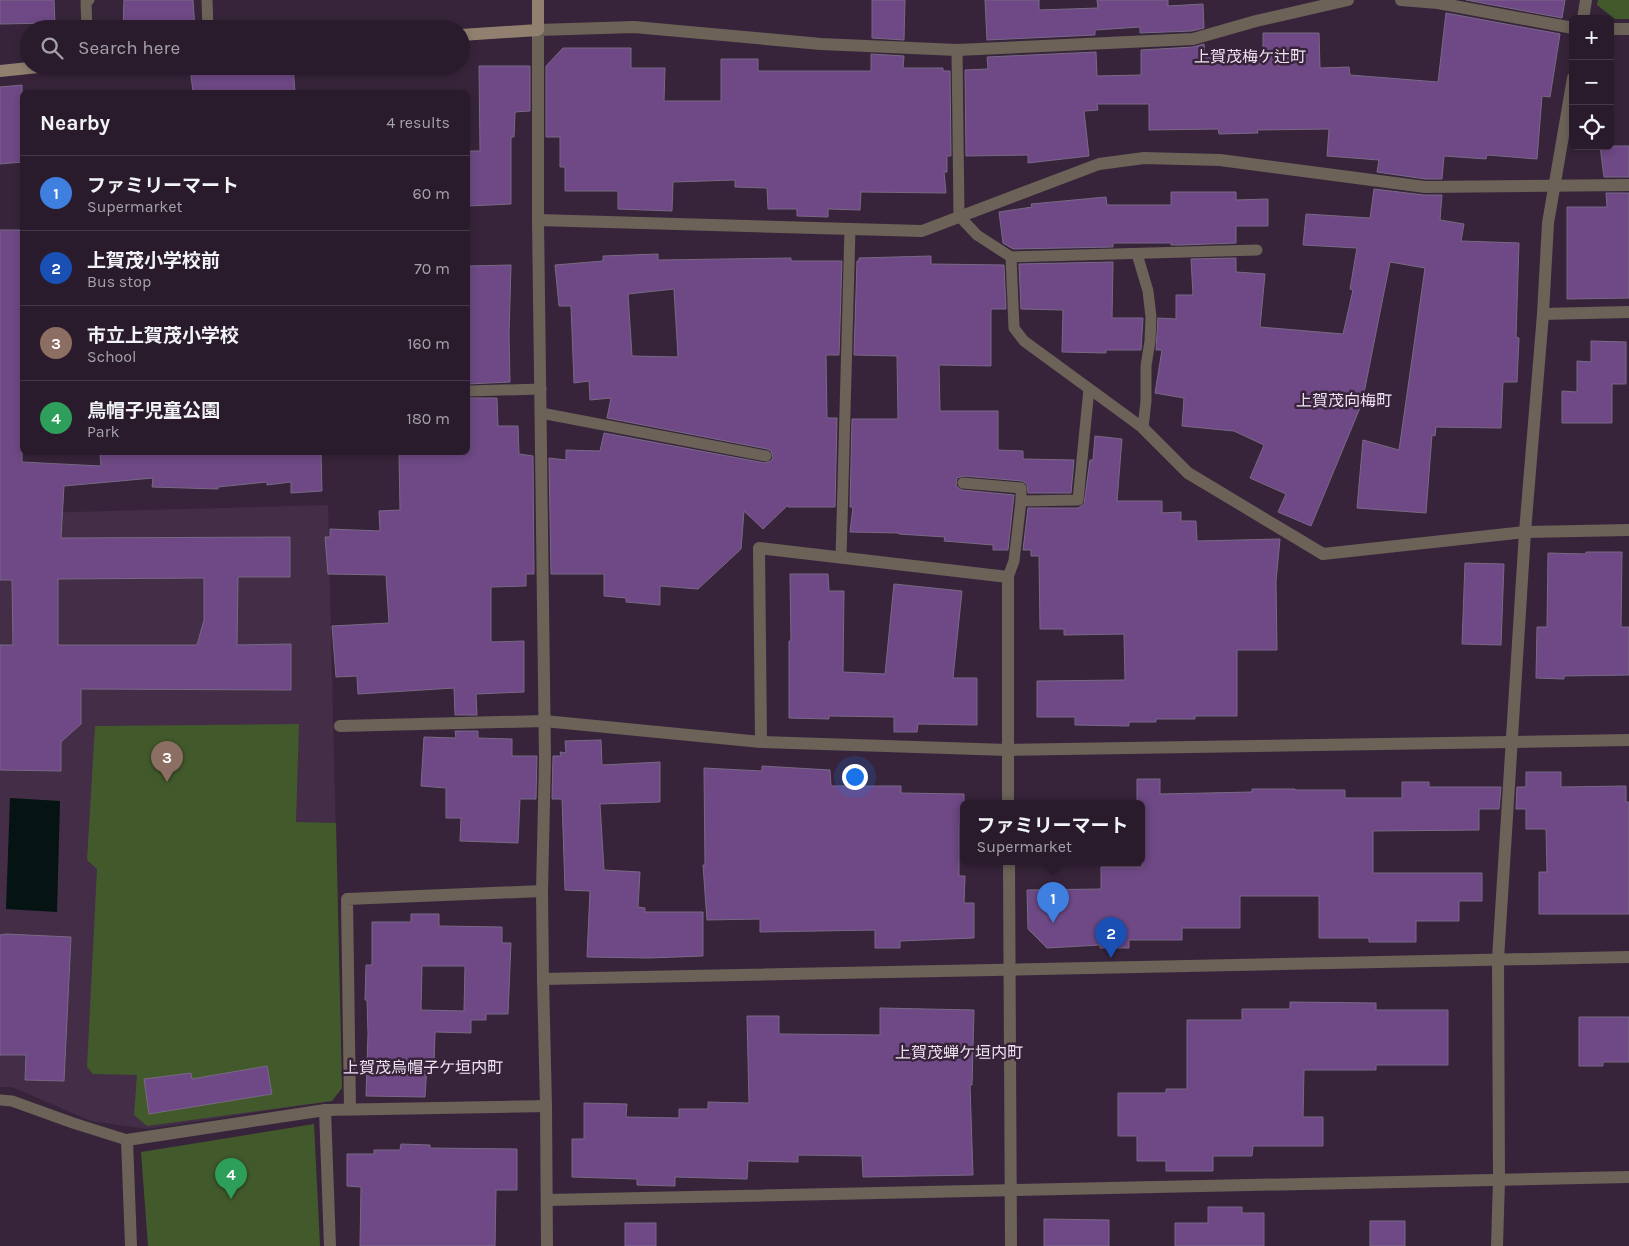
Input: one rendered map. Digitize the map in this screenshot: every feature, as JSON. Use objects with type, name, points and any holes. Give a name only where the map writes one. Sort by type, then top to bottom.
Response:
[{"type":"main road","points":[[470,34],[538,30],[538,0]]},
{"type":"main road","points":[[0,71],[20,69]]},
{"type":"street","points":[[547,1246],[542,891],[545,759],[538,220],[538,30],[634,27],[821,44],[957,50],[1193,39],[1256,21],[1348,0]]},
{"type":"street","points":[[1400,0],[1438,2],[1569,27]]},
{"type":"street","points":[[1584,15],[1586,0]]},
{"type":"street","points":[[1614,29],[1629,29]]},
{"type":"street","points":[[1497,1246],[1499,1180],[1498,960],[1525,532],[1543,314],[1548,223],[1569,101]]},
{"type":"street","points":[[538,220],[922,231],[1099,164],[1144,158],[1220,160],[1424,188],[1629,185]]},
{"type":"street","points":[[1543,314],[1629,312]]},
{"type":"street","points":[[1143,428],[1188,473],[1323,554],[1525,532],[1629,530]]},
{"type":"street","points":[[761,742],[759,548],[1008,577],[1008,800]]},
{"type":"street","points":[[340,726],[544,721],[761,742],[1008,750],[1629,740]]},
{"type":"street","points":[[1009,865],[1011,1246]]},
{"type":"street","points":[[350,1109],[346,899],[542,891]]},
{"type":"street","points":[[543,979],[1629,957]]},
{"type":"street","points":[[131,1246],[128,1140],[325,1110],[546,1106]]},
{"type":"street","points":[[325,1110],[330,1246]]},
{"type":"street","points":[[547,1200],[1629,1177]]},
{"type":"lane","points":[[87,20],[86,2],[89,0]]},
{"type":"lane","points":[[207,0],[208,20]]},
{"type":"lane","points":[[957,50],[959,216],[977,235],[1011,257],[1257,250]]},
{"type":"lane","points":[[842,558],[850,229]]},
{"type":"lane","points":[[1136,254],[1148,291],[1151,317],[1143,428]]},
{"type":"lane","points":[[1011,257],[1014,328],[1024,341],[1143,428]]},
{"type":"lane","points":[[1020,500],[1078,500],[1090,388]]},
{"type":"lane","points":[[470,390],[541,390]]},
{"type":"lane","points":[[541,413],[766,456]]},
{"type":"lane","points":[[962,483],[1020,488],[1014,561],[1008,577]]},
{"type":"lane","points":[[0,1100],[12,1100],[73,1123],[128,1140]]},
{"type":"shaded area","points":[[328,505],[342,1088],[332,1101],[147,1129],[91,1121],[12,1087],[0,1087],[0,514]]},
{"type":"shaded area","points":[[10,798],[60,801],[57,912],[6,909]]},
{"type":"green space","points":[[1598,0],[1629,0],[1629,19],[1615,19],[1614,15],[1610,15],[1597,5]]},
{"type":"green space","points":[[299,724],[296,822],[336,823],[342,1088],[332,1101],[147,1126],[134,1115],[137,1075],[93,1074],[87,1067],[97,869],[87,860],[95,726]]},
{"type":"green space","points":[[314,1124],[320,1246],[148,1246],[141,1152]]},
{"type":"building","points":[[0,0],[54,0],[55,20],[20,20],[20,24],[0,24]]},
{"type":"building","points":[[124,0],[193,0],[194,20],[123,20]]},
{"type":"building","points":[[872,0],[905,0],[904,40],[872,38]]},
{"type":"building","points":[[985,0],[1039,0],[1039,10],[1098,8],[1097,0],[1168,0],[1168,6],[1203,4],[1204,28],[1192,31],[1140,33],[1140,27],[1095,30],[1095,35],[987,40]]},
{"type":"building","points":[[1466,0],[1565,0],[1562,18]]},
{"type":"building","points":[[1446,13],[1560,34],[1550,97],[1542,96],[1537,159],[1487,155],[1486,159],[1444,156],[1442,179],[1425,179],[1377,172],[1379,160],[1327,156],[1329,129],[1257,130],[1258,133],[1219,134],[1218,129],[1149,130],[1149,104],[1097,104],[1098,110],[1084,111],[1089,156],[1028,163],[1028,155],[966,156],[965,70],[988,69],[987,57],[1096,52],[1097,76],[1141,75],[1141,50],[1193,47],[1204,44],[1205,57],[1263,57],[1263,33],[1319,33],[1320,68],[1349,67],[1350,75],[1438,82]]},
{"type":"building","points":[[563,48],[631,48],[631,68],[665,68],[664,101],[721,101],[721,59],[758,59],[758,71],[871,71],[871,54],[904,56],[903,68],[943,68],[943,71],[950,71],[951,156],[947,156],[947,172],[944,172],[946,193],[861,192],[860,210],[828,209],[828,217],[797,216],[797,209],[768,209],[767,188],[735,187],[735,180],[673,182],[672,211],[618,209],[618,191],[565,191],[565,167],[560,167],[560,137],[546,137],[546,66]]},
{"type":"building","points":[[479,66],[530,66],[530,111],[515,112],[514,137],[511,137],[511,204],[470,206],[470,151],[480,151]]},
{"type":"building","points":[[191,75],[294,75],[295,90],[193,90]]},
{"type":"building","points":[[22,85],[22,90],[20,90],[20,162],[0,164],[0,87]]},
{"type":"building","points":[[1614,146],[1629,146],[1629,177],[1604,177],[1601,150],[1614,150]]},
{"type":"building","points":[[1374,189],[1424,195],[1442,195],[1440,220],[1464,224],[1461,241],[1519,243],[1516,337],[1519,338],[1517,382],[1503,382],[1501,428],[1436,427],[1435,436],[1432,435],[1426,513],[1357,508],[1363,440],[1399,450],[1425,268],[1390,262],[1362,403],[1311,526],[1278,512],[1286,494],[1250,478],[1264,445],[1234,431],[1182,426],[1184,398],[1155,393],[1162,350],[1156,350],[1158,318],[1176,319],[1176,295],[1193,295],[1191,259],[1236,258],[1236,272],[1265,274],[1260,327],[1343,334],[1353,290],[1350,289],[1357,248],[1303,245],[1306,214],[1370,218]]},
{"type":"building","points":[[1171,192],[1236,192],[1236,200],[1268,199],[1268,226],[1236,226],[1236,243],[1171,245],[1171,243],[1113,243],[1113,247],[1013,249],[1003,243],[999,212],[1032,207],[1031,204],[1106,197],[1107,205],[1171,205]]},
{"type":"building","points":[[1606,193],[1629,193],[1629,298],[1567,299],[1567,207],[1607,207]]},
{"type":"building","points":[[0,230],[20,230],[20,455],[22,455],[22,462],[101,466],[100,455],[321,455],[322,491],[291,493],[291,482],[267,485],[267,482],[218,487],[218,489],[152,487],[153,478],[64,486],[61,538],[290,537],[290,577],[238,577],[237,645],[291,644],[291,690],[81,689],[81,724],[61,742],[61,771],[0,770],[0,645],[13,645],[12,580],[0,580]],"holes":[[[204,578],[204,620],[197,645],[58,645],[58,579]]]},
{"type":"building","points":[[658,254],[658,260],[791,258],[791,261],[842,261],[839,355],[826,355],[827,418],[837,418],[835,507],[788,507],[788,505],[763,529],[744,511],[741,549],[698,589],[660,586],[660,605],[626,602],[626,598],[604,596],[604,574],[551,574],[549,458],[566,460],[566,450],[600,451],[604,433],[765,463],[771,461],[773,457],[771,451],[767,449],[607,418],[611,398],[590,400],[589,381],[574,383],[571,306],[559,306],[555,265],[603,261],[603,256]],"holes":[[[674,289],[678,357],[632,356],[628,294]]]},
{"type":"building","points":[[931,256],[931,264],[1004,265],[1006,309],[991,309],[991,366],[939,365],[940,411],[998,411],[998,450],[1023,451],[1023,459],[1074,460],[1071,493],[1028,493],[1027,484],[1022,481],[964,476],[957,478],[956,486],[962,490],[1014,495],[1008,550],[993,550],[993,545],[944,541],[945,537],[899,533],[850,532],[853,507],[850,507],[852,419],[898,419],[897,356],[854,355],[857,261],[859,261],[859,258]]},
{"type":"building","points":[[1113,262],[1112,318],[1143,318],[1141,350],[1106,350],[1106,353],[1062,352],[1063,310],[1021,309],[1019,264]]},
{"type":"building","points":[[511,265],[510,382],[470,384],[470,266]]},
{"type":"building","points":[[1591,341],[1626,342],[1626,384],[1612,384],[1612,423],[1562,423],[1562,391],[1577,392],[1577,361],[1591,362]]},
{"type":"building","points":[[470,398],[497,398],[498,426],[518,426],[519,454],[533,456],[534,574],[526,574],[526,586],[491,587],[491,642],[524,641],[524,692],[476,694],[477,715],[455,715],[454,688],[358,694],[357,676],[336,677],[332,626],[389,623],[386,575],[328,574],[325,537],[330,537],[330,529],[380,531],[379,511],[400,510],[399,455],[470,455]]},
{"type":"building","points":[[1095,436],[1122,439],[1117,501],[1162,501],[1162,513],[1181,512],[1181,521],[1196,521],[1197,541],[1280,539],[1276,581],[1277,650],[1237,650],[1237,716],[1195,716],[1195,719],[1156,719],[1156,722],[1129,722],[1129,726],[1075,725],[1075,717],[1037,717],[1037,681],[1125,680],[1124,634],[1064,635],[1064,629],[1040,629],[1039,556],[1031,556],[1031,550],[1023,550],[1028,508],[1078,508],[1084,504],[1090,460],[1093,460]]},
{"type":"building","points":[[1586,552],[1622,552],[1621,627],[1629,627],[1629,675],[1564,676],[1564,679],[1536,678],[1537,627],[1547,627],[1548,553],[1586,554]]},
{"type":"building","points":[[1465,563],[1504,564],[1501,645],[1462,644]]},
{"type":"building","points":[[790,574],[828,574],[829,591],[844,591],[843,672],[885,674],[894,584],[962,591],[953,678],[977,678],[977,725],[918,724],[917,732],[894,732],[894,717],[829,716],[829,719],[789,718]]},
{"type":"building","points":[[455,731],[478,731],[478,738],[512,739],[512,756],[537,756],[536,799],[520,799],[518,843],[460,841],[461,818],[446,818],[446,788],[421,786],[424,737],[456,738]]},
{"type":"building","points":[[601,740],[602,765],[660,762],[660,802],[600,804],[604,870],[640,872],[638,907],[645,908],[645,912],[703,912],[703,956],[649,958],[587,957],[590,891],[565,890],[562,799],[552,799],[553,756],[561,756],[560,752],[566,753],[565,741]]},
{"type":"building","points":[[762,766],[830,770],[831,786],[901,786],[901,793],[964,794],[964,800],[960,800],[959,876],[965,876],[964,903],[974,903],[974,938],[900,941],[900,948],[875,948],[875,930],[760,932],[760,919],[707,920],[703,865],[705,865],[704,768],[762,771]]},
{"type":"building","points":[[1526,772],[1561,772],[1561,787],[1626,786],[1626,802],[1629,802],[1629,914],[1539,914],[1539,872],[1547,872],[1546,829],[1526,829],[1526,809],[1516,809],[1517,787],[1526,787]]},
{"type":"building","points":[[1137,779],[1160,779],[1160,794],[1252,792],[1252,789],[1295,789],[1345,790],[1345,798],[1402,798],[1402,782],[1429,782],[1429,787],[1501,787],[1499,809],[1479,809],[1479,830],[1373,831],[1373,873],[1482,873],[1482,901],[1459,901],[1459,921],[1416,921],[1416,942],[1369,942],[1369,938],[1319,938],[1319,896],[1240,896],[1240,928],[1182,928],[1182,940],[1129,940],[1129,948],[1100,948],[1100,945],[1047,948],[1028,929],[1027,890],[1101,889],[1101,867],[1142,867],[1142,865],[1145,865],[1145,800],[1137,800]]},
{"type":"building","points":[[411,914],[439,914],[439,926],[502,927],[502,943],[511,943],[508,1014],[486,1014],[486,1020],[471,1020],[471,1033],[435,1032],[434,1065],[427,1065],[425,1097],[366,1096],[368,1034],[367,1000],[365,1000],[366,965],[372,965],[372,922],[411,922]],"holes":[[[422,966],[465,966],[464,1011],[421,1010]]]},
{"type":"building","points":[[0,935],[71,937],[64,1081],[25,1080],[26,1055],[0,1055]]},
{"type":"building","points":[[1290,1002],[1376,1003],[1376,1010],[1448,1010],[1448,1065],[1376,1065],[1376,1070],[1304,1070],[1303,1117],[1323,1117],[1323,1146],[1253,1146],[1252,1156],[1213,1156],[1213,1171],[1166,1171],[1166,1161],[1137,1161],[1137,1136],[1118,1136],[1118,1093],[1166,1093],[1166,1089],[1187,1089],[1187,1020],[1242,1020],[1242,1009],[1290,1009]]},
{"type":"building","points":[[880,1008],[974,1010],[972,1085],[970,1085],[973,1175],[863,1177],[862,1156],[798,1155],[798,1162],[748,1161],[747,1179],[675,1177],[675,1186],[637,1185],[637,1179],[572,1177],[572,1139],[584,1139],[584,1103],[627,1104],[626,1117],[679,1118],[679,1109],[708,1109],[708,1102],[749,1103],[747,1016],[779,1016],[779,1034],[880,1035]]},
{"type":"building","points":[[1579,1017],[1629,1017],[1629,1062],[1603,1062],[1603,1066],[1579,1066]]},
{"type":"building","points":[[267,1066],[272,1094],[149,1114],[144,1079],[191,1073],[192,1079]]},
{"type":"building","points":[[401,1144],[430,1145],[430,1148],[517,1149],[517,1190],[496,1190],[495,1246],[360,1246],[361,1187],[347,1186],[347,1154],[374,1154],[374,1150],[400,1150]]},
{"type":"building","points":[[1208,1207],[1242,1207],[1242,1213],[1264,1213],[1264,1246],[1175,1246],[1175,1223],[1208,1223]]},
{"type":"building","points":[[1044,1219],[1109,1220],[1109,1246],[1044,1246]]},
{"type":"building","points":[[1370,1221],[1405,1221],[1405,1246],[1370,1246]]},
{"type":"building","points":[[625,1223],[656,1223],[656,1246],[625,1246]]},
{"type":"place","name":"市立上賀茂小学校","points":[[167,782]]},
{"type":"place","name":"ファミリーマート","points":[[1053,923]]},
{"type":"place","name":"上賀茂小学校前","points":[[1111,958]]},
{"type":"place","name":"鳥帽子児童公園","points":[[231,1199]]},
{"type":"district","name":"上賀茂梅ケ辻町","points":[[1250,56]]},
{"type":"district","name":"上賀茂向梅町","points":[[1344,400]]},
{"type":"district","name":"上賀茂蝉ケ垣内町","points":[[959,1052]]},
{"type":"district","name":"上賀茂烏帽子ケ垣内町","points":[[423,1067]]}]
